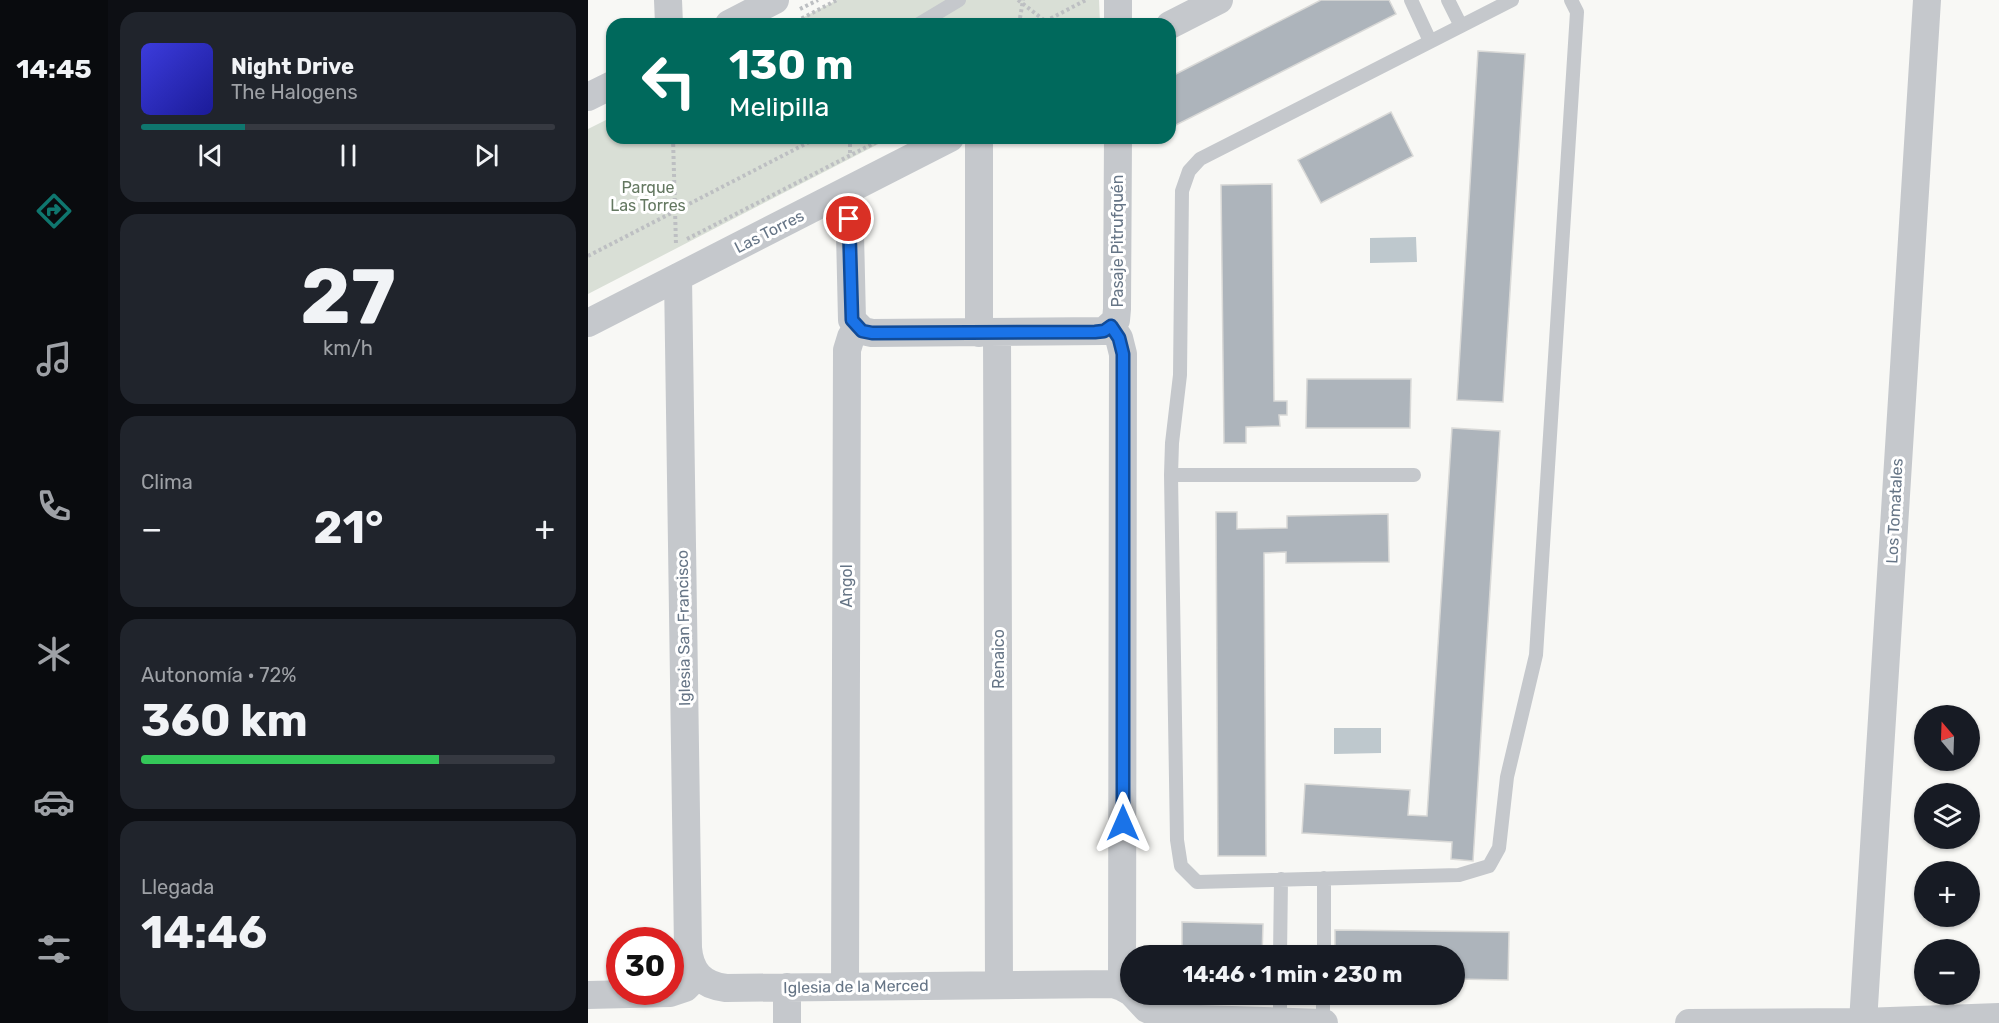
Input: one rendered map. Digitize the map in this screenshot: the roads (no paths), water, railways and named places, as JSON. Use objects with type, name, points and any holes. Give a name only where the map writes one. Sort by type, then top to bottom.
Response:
[{"type":"street","points":[[668,0],[669,18]]},
{"type":"street","points":[[740,18],[775,0]]},
{"type":"street","points":[[1118,0],[1118,18]]},
{"type":"street","points":[[1176,22],[1219,0]]},
{"type":"street","name":"Los Tomatales","points":[[1863,1022],[1927,0]]},
{"type":"street","points":[[588,97],[606,88]]},
{"type":"street","name":"Las Torres","points":[[588,323],[938,144]]},
{"type":"street","name":"Renaico","points":[[979,144],[988,333],[999,985]]},
{"type":"street","name":"Pasaje Pitrufquén","points":[[1118,144],[1117,309],[1116,320],[1111,326],[1119,338],[1123,354],[1129,945]]},
{"type":"street","points":[[849,190],[851,310],[852,320],[862,331],[872,333],[1095,332],[1104,331],[1111,326]]},
{"type":"street","name":"Iglesia San Francisco","points":[[678,277],[688,948],[689,960],[697,976]]},
{"type":"street","name":"Angol","points":[[845,986],[848,350],[851,337],[857,327]]},
{"type":"street","points":[[588,995],[670,993],[685,988],[697,976]]},
{"type":"street","name":"Iglesia de la Merced","points":[[697,976],[715,987],[726,988],[1113,984],[1120,987]]},
{"type":"street","points":[[787,987],[787,1023]]},
{"type":"street","points":[[1143,1005],[1168,1018],[1280,1008],[1323,1023]]},
{"type":"street","points":[[1689,1023],[1863,1022],[1999,1017]]},
{"type":"lane","points":[[929,18],[959,0]]},
{"type":"lane","points":[[1411,0],[1430,41]]},
{"type":"lane","points":[[1448,0],[1461,26]]},
{"type":"lane","points":[[1512,0],[1200,159],[1189,171],[1182,191],[1180,375],[1172,443],[1171,475],[1177,828],[1181,866],[1197,882],[1459,875],[1488,866],[1499,848],[1506,777],[1536,655],[1577,12],[1571,0]]},
{"type":"lane","points":[[1171,475],[1414,475]]},
{"type":"lane","points":[[1324,878],[1324,945]]},
{"type":"lane","points":[[1280,945],[1281,879]]},
{"type":"lane","points":[[1323,1005],[1323,1023]]},
{"type":"park label","name":"Parque Las Torres","points":[[648,196]]}]
